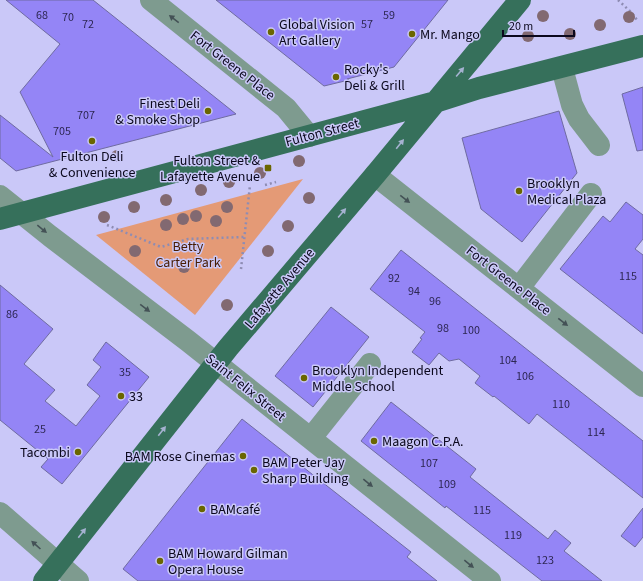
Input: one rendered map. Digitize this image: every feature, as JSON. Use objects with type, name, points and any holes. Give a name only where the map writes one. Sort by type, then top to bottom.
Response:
[{"type":"main road","name":"Lafayette Avenue","points":[[44,581],[216,363],[520,0]]},
{"type":"main road","name":"Fulton Street","points":[[0,219],[435,102],[479,88],[562,68],[643,46]]},
{"type":"street","name":"Fort Greene Place","points":[[151,0],[286,108],[309,136]]},
{"type":"street","points":[[562,68],[572,105],[579,119],[599,145]]},
{"type":"street","name":"Fort Greene Place","points":[[375,174],[643,386]]},
{"type":"street","points":[[519,288],[591,194]]},
{"type":"street","name":"Saint Felix Street","points":[[0,196],[216,363],[490,581]]},
{"type":"street","points":[[310,438],[370,364]]},
{"type":"street","points":[[0,513],[78,581]]},
{"type":"path","points":[[618,0],[637,20]]},
{"type":"path","points":[[265,185],[276,182]]},
{"type":"path","points":[[240,269],[250,185]]},
{"type":"path","points":[[107,225],[161,247],[188,239],[244,237]]},
{"type":"green space","name":"Betty Carter Park","points":[[303,179],[195,315],[96,235]]},
{"type":"building","points":[[6,0],[93,0],[236,114],[16,171],[0,158],[0,115],[53,157],[20,92],[60,44]]},
{"type":"building","points":[[216,0],[448,0],[394,67],[324,86]]},
{"type":"building","points":[[643,87],[643,150],[637,151],[622,94]]},
{"type":"building","name":"Brooklyn Medical Plaza","points":[[559,111],[577,173],[522,242],[481,209],[462,138]]},
{"type":"building","points":[[626,202],[643,215],[643,239],[635,249],[643,255],[643,334],[560,269],[603,216],[610,222]]},
{"type":"building","points":[[401,250],[643,441],[643,498],[537,414],[529,424],[494,396],[493,397],[475,383],[480,376],[459,359],[449,361],[439,353],[429,365],[412,352],[422,339],[420,338],[425,332],[370,289]]},
{"type":"building","points":[[0,285],[53,329],[24,364],[55,390],[45,401],[76,426],[100,396],[87,385],[101,367],[93,360],[106,342],[149,377],[62,484],[41,467],[48,459],[0,420]]},
{"type":"building","points":[[331,307],[369,337],[313,407],[275,376]]},
{"type":"building","points":[[391,402],[476,469],[470,477],[548,539],[555,530],[571,543],[564,551],[602,581],[542,581],[446,506],[445,508],[361,441]]},
{"type":"building","name":"BAM Peter Jay Sharp Building","points":[[242,419],[411,552],[407,557],[437,581],[138,581],[123,569]]},
{"type":"building","points":[[643,508],[643,537],[635,547],[621,536]]},
{"type":"place","name":"Global Vision Art Gallery","points":[[271,32]]},
{"type":"place","name":"Mr. Mango","points":[[412,34]]},
{"type":"place","name":"Rocky's Deli & Grill","points":[[336,77]]},
{"type":"place","name":"Finest Deli & Smoke Shop","points":[[208,111]]},
{"type":"place","name":"Fulton Deli & Convenience","points":[[92,141]]},
{"type":"place","name":"Fulton Street & Lafayette Avenue","points":[[268,168]]},
{"type":"place","name":"Brooklyn Medical Plaza","points":[[519,191]]},
{"type":"place","name":"Brooklyn Independent Middle School","points":[[304,378]]},
{"type":"place","name":"33","points":[[121,396]]},
{"type":"place","name":"Maagon C.P.A.","points":[[374,441]]},
{"type":"place","name":"Tacombi","points":[[78,452]]},
{"type":"place","name":"BAM Rose Cinemas","points":[[243,456]]},
{"type":"place","name":"BAM Peter Jay Sharp Building","points":[[254,470]]},
{"type":"place","name":"BAMcafé","points":[[202,509]]},
{"type":"place","name":"BAM Howard Gilman Opera House","points":[[160,561]]}]
